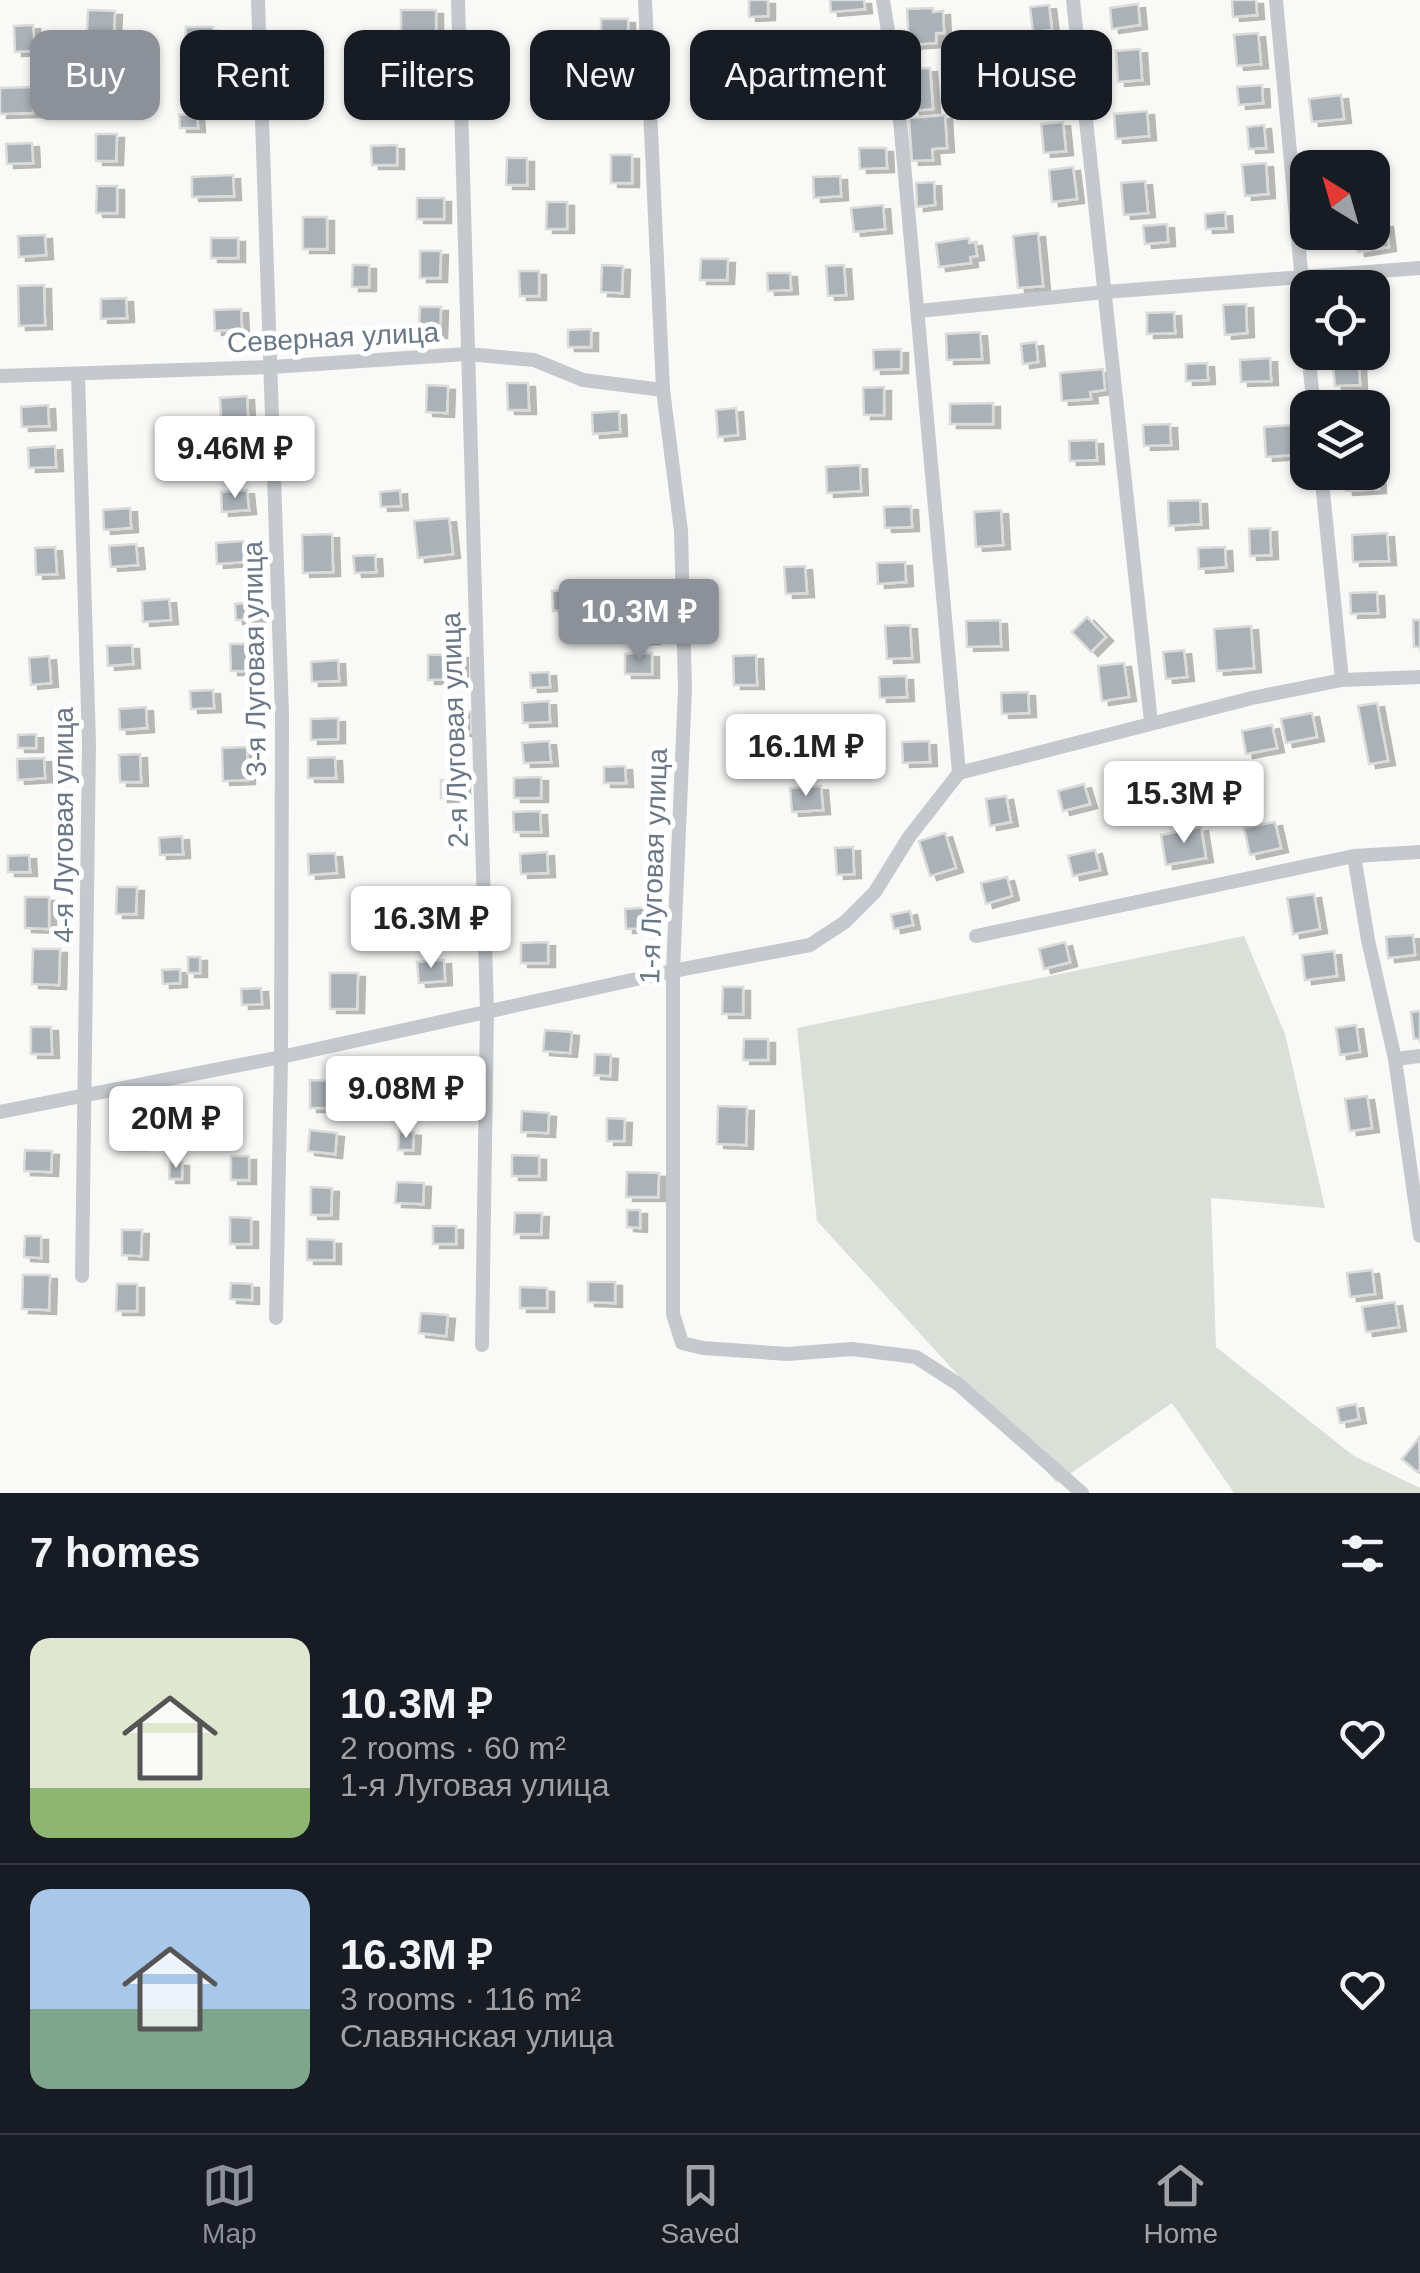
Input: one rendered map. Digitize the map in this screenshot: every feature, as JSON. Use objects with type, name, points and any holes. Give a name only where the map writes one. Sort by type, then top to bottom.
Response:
[{"type":"street","name":"3-я Луговая улица","points":[[258,0],[282,715],[276,1318]]},
{"type":"street","name":"2-я Луговая улица","points":[[458,0],[488,1011],[482,1345]]},
{"type":"street","name":"1-я Луговая улица","points":[[645,0],[664,390],[681,531],[685,689],[673,971],[672,1314],[682,1343],[703,1348],[787,1354],[852,1349],[916,1357],[958,1384],[1082,1493]]},
{"type":"street","points":[[883,0],[898,86],[960,774]]},
{"type":"street","points":[[1073,0],[1150,722]]},
{"type":"street","points":[[1276,0],[1299,270]]},
{"type":"street","points":[[1390,271],[1420,268]]},
{"type":"street","points":[[920,312],[1105,292],[1290,280]]},
{"type":"street","name":"Северная улица","points":[[0,376],[272,367],[468,354],[534,360],[583,380],[664,390]]},
{"type":"street","name":"4-я Луговая улица","points":[[78,374],[89,744],[82,1276]]},
{"type":"street","points":[[1323,490],[1342,680]]},
{"type":"street","points":[[0,1112],[810,945],[845,922],[874,892],[909,837],[960,774],[1150,722],[1342,680],[1420,677]]},
{"type":"street","points":[[976,936],[1354,856],[1420,852]]},
{"type":"street","points":[[1354,856],[1395,1059],[1420,1236]]},
{"type":"street","points":[[1395,1059],[1420,1056]]},
{"type":"shaded area","points":[[1244,936],[1285,1034],[1325,1208],[1211,1198],[1216,1347],[1354,1456],[1420,1488],[1420,1493],[1234,1493],[1172,1403],[1057,1483],[817,1221],[797,1028]]},
{"type":"building","points":[[749,0],[768,0],[768,16],[749,17]]},
{"type":"building","points":[[830,0],[864,0],[865,9],[831,12]]},
{"type":"building","points":[[1232,0],[1256,0],[1257,15],[1233,17]]},
{"type":"building","points":[[1138,4],[1140,25],[1112,29],[1110,8]]},
{"type":"building","points":[[1049,5],[1052,30],[1033,30],[1030,7]]},
{"type":"building","points":[[907,9],[943,11],[944,30],[936,33],[936,43],[921,44],[921,30],[908,30]]},
{"type":"building","points":[[88,10],[115,11],[114,30],[87,30]]},
{"type":"building","points":[[401,10],[436,10],[436,30],[401,30]]},
{"type":"building","points":[[601,19],[628,19],[628,30],[601,30]]},
{"type":"building","points":[[33,25],[30,51],[15,52],[14,26]]},
{"type":"building","points":[[186,27],[213,27],[213,30]]},
{"type":"building","points":[[1258,33],[1261,64],[1237,66],[1234,35]]},
{"type":"building","points":[[1140,49],[1142,80],[1118,82],[1116,51]]},
{"type":"building","points":[[921,68],[930,68],[933,109],[921,110]]},
{"type":"building","points":[[1262,85],[1263,103],[1239,105],[1237,87]]},
{"type":"building","points":[[30,87],[30,113],[0,114],[0,88]]},
{"type":"building","points":[[1341,95],[1344,119],[1312,122],[1309,99]]},
{"type":"building","points":[[1147,111],[1149,136],[1116,139],[1114,114]]},
{"type":"building","points":[[179,115],[180,120],[197,120],[198,128],[180,128]]},
{"type":"building","points":[[941,115],[941,120],[945,120],[947,148],[932,149],[933,160],[912,161],[909,120]]},
{"type":"building","points":[[1063,122],[1066,151],[1044,153],[1041,124]]},
{"type":"building","points":[[1264,125],[1266,148],[1249,149],[1247,127]]},
{"type":"building","points":[[96,134],[117,134],[116,161],[96,161]]},
{"type":"building","points":[[32,143],[33,163],[7,164],[6,144]]},
{"type":"building","points":[[397,145],[397,165],[372,165],[371,146]]},
{"type":"building","points":[[859,148],[886,148],[887,168],[860,169]]},
{"type":"building","points":[[611,155],[632,155],[632,183],[611,183]]},
{"type":"building","points":[[507,158],[527,158],[527,185],[506,185]]},
{"type":"building","points":[[1266,163],[1268,194],[1245,196],[1242,165]]},
{"type":"building","points":[[1073,167],[1077,199],[1052,202],[1049,170]]},
{"type":"building","points":[[233,175],[234,196],[192,197],[192,177]]},
{"type":"building","points":[[840,176],[841,196],[814,198],[813,177]]},
{"type":"building","points":[[1145,181],[1148,213],[1124,215],[1121,183]]},
{"type":"building","points":[[934,182],[935,205],[917,207],[916,183]]},
{"type":"building","points":[[97,186],[117,186],[117,213],[96,213]]},
{"type":"building","points":[[417,198],[444,198],[444,219],[417,219]]},
{"type":"building","points":[[547,202],[567,202],[567,229],[546,229]]},
{"type":"building","points":[[883,205],[885,229],[854,232],[851,208]]},
{"type":"building","points":[[1225,212],[1226,228],[1206,229],[1205,214]]},
{"type":"building","points":[[303,217],[327,217],[327,249],[303,249]]},
{"type":"building","points":[[1167,224],[1168,242],[1145,244],[1143,226]]},
{"type":"building","points":[[1038,233],[1043,286],[1018,288],[1013,236]]},
{"type":"building","points":[[45,235],[46,255],[19,257],[18,236]]},
{"type":"building","points":[[211,238],[238,238],[238,258],[211,258]]},
{"type":"building","points":[[969,238],[969,243],[975,242],[977,256],[970,257],[971,263],[939,267],[936,243]]},
{"type":"building","points":[[420,251],[441,251],[440,278],[420,278]]},
{"type":"building","points":[[701,259],[728,259],[727,280],[700,280]]},
{"type":"building","points":[[353,265],[369,265],[369,287],[352,287]]},
{"type":"building","points":[[602,265],[623,266],[622,293],[601,292]]},
{"type":"building","points":[[844,265],[846,295],[828,296],[826,266]]},
{"type":"building","points":[[519,271],[539,271],[539,296],[520,296]]},
{"type":"building","points":[[767,273],[790,273],[791,290],[768,291]]},
{"type":"building","points":[[44,285],[45,325],[19,326],[18,286]]},
{"type":"building","points":[[126,298],[127,318],[101,319],[101,299]]},
{"type":"building","points":[[1246,304],[1247,333],[1225,335],[1223,305]]},
{"type":"building","points":[[420,307],[441,307],[440,334],[419,334]]},
{"type":"building","points":[[241,309],[242,329],[215,331],[214,310]]},
{"type":"building","points":[[1174,312],[1175,333],[1147,334],[1147,313]]},
{"type":"building","points":[[591,329],[591,347],[568,347],[568,330]]},
{"type":"building","points":[[980,332],[982,359],[947,360],[946,334]]},
{"type":"building","points":[[1036,342],[1038,362],[1023,364],[1021,344]]},
{"type":"building","points":[[901,349],[901,369],[874,370],[873,350]]},
{"type":"building","points":[[1270,358],[1271,381],[1241,382],[1240,360]]},
{"type":"building","points":[[1207,363],[1208,380],[1186,381],[1186,364]]},
{"type":"building","points":[[1103,369],[1105,390],[1090,392],[1091,399],[1062,401],[1060,373]]},
{"type":"building","points":[[1333,370],[1359,370],[1360,385],[1335,386]]},
{"type":"building","points":[[507,383],[528,383],[529,410],[508,410]]},
{"type":"building","points":[[427,385],[448,386],[447,413],[426,412]]},
{"type":"building","points":[[884,387],[884,415],[864,415],[863,388]]},
{"type":"building","points":[[247,396],[248,417],[221,418],[220,398]]},
{"type":"building","points":[[993,403],[993,424],[950,424],[950,404]]},
{"type":"building","points":[[48,405],[49,426],[22,427],[21,407]]},
{"type":"building","points":[[736,408],[738,435],[718,437],[716,410]]},
{"type":"building","points":[[619,411],[620,432],[593,434],[592,413]]},
{"type":"building","points":[[1170,424],[1171,445],[1144,446],[1143,425]]},
{"type":"building","points":[[1290,425],[1290,455],[1266,457],[1264,427]]},
{"type":"building","points":[[1096,440],[1097,460],[1070,461],[1069,441]]},
{"type":"building","points":[[241,444],[243,471],[222,472],[220,445]]},
{"type":"building","points":[[55,446],[56,467],[29,468],[28,448]]},
{"type":"building","points":[[860,465],[861,491],[827,493],[826,467]]},
{"type":"building","points":[[247,490],[249,510],[222,512],[221,492]]},
{"type":"building","points":[[400,490],[401,506],[381,507],[380,492]]},
{"type":"building","points":[[1200,500],[1201,524],[1169,526],[1168,501]]},
{"type":"building","points":[[911,506],[912,527],[885,528],[884,507]]},
{"type":"building","points":[[130,508],[131,528],[104,530],[103,510]]},
{"type":"building","points":[[1001,510],[1003,545],[976,547],[974,512]]},
{"type":"building","points":[[449,518],[453,554],[418,558],[414,521]]},
{"type":"building","points":[[1270,528],[1271,555],[1250,556],[1249,529]]},
{"type":"building","points":[[1387,533],[1389,561],[1353,562],[1352,535]]},
{"type":"building","points":[[332,534],[333,572],[303,573],[302,535]]},
{"type":"building","points":[[243,541],[244,562],[217,564],[216,543]]},
{"type":"building","points":[[136,544],[138,565],[111,567],[109,546]]},
{"type":"building","points":[[55,547],[57,574],[36,575],[35,548]]},
{"type":"building","points":[[1225,547],[1226,567],[1199,569],[1198,548]]},
{"type":"building","points":[[375,555],[376,572],[355,573],[353,556]]},
{"type":"building","points":[[905,562],[906,582],[878,584],[877,563]]},
{"type":"building","points":[[805,566],[807,593],[786,594],[784,567]]},
{"type":"building","points":[[579,589],[580,609],[553,611],[552,591]]},
{"type":"building","points":[[1377,592],[1378,613],[1351,614],[1350,593]]},
{"type":"building","points":[[169,599],[171,620],[143,622],[142,601]]},
{"type":"building","points":[[257,602],[258,619],[236,620],[235,604]]},
{"type":"building","points":[[1087,617],[1106,637],[1091,652],[1072,632]]},
{"type":"building","points":[[653,619],[653,640],[626,640],[626,620]]},
{"type":"building","points":[[1000,620],[1001,646],[967,647],[966,621]]},
{"type":"building","points":[[1413,620],[1420,620],[1420,647],[1414,647]]},
{"type":"building","points":[[910,625],[912,658],[887,659],[885,626]]},
{"type":"building","points":[[1251,626],[1254,668],[1217,671],[1214,629]]},
{"type":"building","points":[[230,644],[251,644],[251,671],[231,671]]},
{"type":"building","points":[[132,645],[133,664],[108,666],[107,646]]},
{"type":"building","points":[[1184,650],[1187,677],[1166,679],[1163,652]]},
{"type":"building","points":[[652,653],[652,674],[625,674],[625,654]]},
{"type":"building","points":[[461,654],[461,679],[428,680],[428,655]]},
{"type":"building","points":[[756,655],[757,685],[734,685],[733,656]]},
{"type":"building","points":[[49,656],[51,683],[31,685],[29,658]]},
{"type":"building","points":[[338,660],[339,681],[312,682],[311,662]]},
{"type":"building","points":[[1124,663],[1129,697],[1102,701],[1098,666]]},
{"type":"building","points":[[549,672],[550,687],[531,688],[530,673]]},
{"type":"building","points":[[906,676],[907,697],[880,698],[879,677]]},
{"type":"building","points":[[213,690],[214,708],[191,709],[190,691]]},
{"type":"building","points":[[1028,692],[1029,713],[1002,714],[1001,693]]},
{"type":"building","points":[[549,701],[550,722],[523,723],[522,703]]},
{"type":"building","points":[[1377,703],[1388,761],[1369,764],[1358,706]]},
{"type":"building","points":[[146,707],[147,728],[120,730],[119,709]]},
{"type":"building","points":[[455,712],[471,712],[471,732],[456,732]]},
{"type":"building","points":[[1312,713],[1317,737],[1286,743],[1281,719]]},
{"type":"building","points":[[338,718],[338,739],[311,740],[311,719]]},
{"type":"building","points":[[760,720],[762,742],[733,744],[731,722]]},
{"type":"building","points":[[1272,725],[1277,748],[1246,754],[1242,731]]},
{"type":"building","points":[[36,734],[36,748],[18,748],[18,735]]},
{"type":"building","points":[[549,741],[551,762],[524,763],[522,743]]},
{"type":"building","points":[[929,741],[930,762],[903,763],[902,742]]},
{"type":"building","points":[[247,747],[248,780],[223,781],[222,748]]},
{"type":"building","points":[[140,754],[141,782],[120,782],[119,755]]},
{"type":"building","points":[[335,757],[336,778],[308,778],[308,758]]},
{"type":"building","points":[[44,758],[45,778],[18,780],[17,759]]},
{"type":"building","points":[[1213,765],[1219,797],[1175,805],[1170,780],[1189,776],[1188,769]]},
{"type":"building","points":[[625,766],[626,783],[604,783],[604,767]]},
{"type":"building","points":[[541,777],[541,798],[514,798],[514,778]]},
{"type":"building","points":[[441,780],[463,780],[463,797],[441,798]]},
{"type":"building","points":[[1084,784],[1090,804],[1063,811],[1058,791]]},
{"type":"building","points":[[821,786],[823,810],[792,812],[790,788]]},
{"type":"building","points":[[1006,796],[1011,822],[990,826],[986,799]]},
{"type":"building","points":[[540,811],[541,832],[514,832],[513,812]]},
{"type":"building","points":[[1275,822],[1281,848],[1250,855],[1244,828]]},
{"type":"building","points":[[1201,827],[1206,858],[1166,865],[1161,835]]},
{"type":"building","points":[[945,833],[956,868],[930,876],[919,841]]},
{"type":"building","points":[[182,836],[183,854],[160,855],[159,838]]},
{"type":"building","points":[[853,847],[854,874],[837,875],[835,848]]},
{"type":"building","points":[[1095,850],[1100,870],[1073,876],[1068,856]]},
{"type":"building","points":[[547,852],[548,873],[521,874],[520,854]]},
{"type":"building","points":[[335,853],[337,873],[309,875],[308,854]]},
{"type":"building","points":[[29,855],[30,872],[8,872],[8,856]]},
{"type":"building","points":[[1007,877],[1012,896],[986,904],[981,883]]},
{"type":"building","points":[[117,887],[137,887],[136,914],[116,914]]},
{"type":"building","points":[[1314,894],[1320,929],[1293,934],[1287,898]]},
{"type":"building","points":[[25,897],[49,897],[49,929],[25,928]]},
{"type":"building","points":[[461,905],[462,926],[435,928],[434,907]]},
{"type":"building","points":[[652,907],[653,928],[626,929],[625,909]]},
{"type":"building","points":[[910,911],[913,925],[894,929],[891,915]]},
{"type":"building","points":[[1413,935],[1415,955],[1388,958],[1386,937]]},
{"type":"building","points":[[548,942],[548,963],[521,963],[521,943]]},
{"type":"building","points":[[1065,942],[1070,962],[1044,969],[1039,949]]},
{"type":"building","points":[[33,949],[60,949],[59,985],[32,984]]},
{"type":"building","points":[[1334,951],[1337,976],[1305,980],[1302,955]]},
{"type":"building","points":[[188,957],[200,957],[200,973],[188,973]]},
{"type":"building","points":[[444,960],[445,981],[419,983],[417,962]]},
{"type":"building","points":[[180,969],[180,983],[163,984],[162,970]]},
{"type":"building","points":[[330,973],[358,973],[357,1009],[330,1009]]},
{"type":"building","points":[[723,987],[743,987],[743,1014],[722,1014]]},
{"type":"building","points":[[261,988],[262,1004],[242,1005],[241,989]]},
{"type":"building","points":[[1420,1011],[1420,1039],[1414,1039],[1411,1012]]},
{"type":"building","points":[[1356,1025],[1360,1052],[1340,1055],[1336,1028]]},
{"type":"building","points":[[31,1027],[51,1027],[52,1054],[31,1054]]},
{"type":"building","points":[[545,1030],[572,1032],[570,1053],[543,1051]]},
{"type":"building","points":[[744,1039],[768,1039],[768,1060],[743,1060]]},
{"type":"building","points":[[595,1054],[611,1055],[610,1076],[594,1075]]},
{"type":"building","points":[[432,1061],[453,1062],[452,1089],[431,1088]]},
{"type":"building","points":[[310,1080],[331,1081],[330,1108],[310,1108]]},
{"type":"building","points":[[361,1082],[382,1082],[381,1110],[361,1109]]},
{"type":"building","points":[[1367,1096],[1372,1128],[1350,1131],[1345,1099]]},
{"type":"building","points":[[718,1106],[747,1107],[746,1145],[717,1144]]},
{"type":"building","points":[[522,1111],[549,1113],[548,1133],[521,1132]]},
{"type":"building","points":[[607,1118],[625,1119],[624,1141],[607,1141]]},
{"type":"building","points":[[139,1125],[140,1146],[113,1146],[112,1126]]},
{"type":"building","points":[[310,1130],[337,1133],[335,1154],[308,1151]]},
{"type":"building","points":[[399,1131],[414,1132],[413,1150],[398,1150]]},
{"type":"building","points":[[25,1150],[52,1151],[51,1172],[24,1171]]},
{"type":"building","points":[[512,1155],[539,1156],[539,1176],[512,1176]]},
{"type":"building","points":[[231,1156],[249,1156],[249,1180],[231,1180]]},
{"type":"building","points":[[170,1162],[182,1162],[182,1179],[169,1179]]},
{"type":"building","points":[[627,1172],[659,1173],[658,1197],[626,1197]]},
{"type":"building","points":[[397,1182],[424,1183],[423,1204],[395,1203]]},
{"type":"building","points":[[311,1187],[332,1188],[331,1215],[311,1215]]},
{"type":"building","points":[[627,1210],[640,1210],[640,1228],[627,1227]]},
{"type":"building","points":[[515,1213],[542,1213],[541,1234],[514,1234]]},
{"type":"building","points":[[230,1217],[251,1218],[251,1244],[230,1244]]},
{"type":"building","points":[[433,1226],[456,1226],[456,1244],[433,1244]]},
{"type":"building","points":[[122,1230],[142,1230],[141,1256],[122,1255]]},
{"type":"building","points":[[25,1236],[41,1236],[41,1258],[24,1257]]},
{"type":"building","points":[[307,1239],[334,1240],[334,1260],[307,1260]]},
{"type":"building","points":[[1372,1270],[1375,1294],[1350,1297],[1347,1273]]},
{"type":"building","points":[[23,1275],[50,1275],[49,1310],[22,1309]]},
{"type":"building","points":[[588,1282],[615,1282],[615,1303],[588,1302]]},
{"type":"building","points":[[231,1283],[252,1284],[252,1300],[230,1299]]},
{"type":"building","points":[[117,1284],[137,1284],[137,1311],[116,1311]]},
{"type":"building","points":[[520,1287],[547,1288],[547,1308],[520,1308]]},
{"type":"building","points":[[1395,1302],[1399,1327],[1366,1332],[1362,1307]]},
{"type":"building","points":[[421,1313],[448,1315],[446,1336],[419,1333]]},
{"type":"building","points":[[1356,1404],[1359,1419],[1340,1423],[1337,1408]]},
{"type":"building","points":[[1419,1438],[1420,1469],[1417,1472],[1402,1459]]}]
